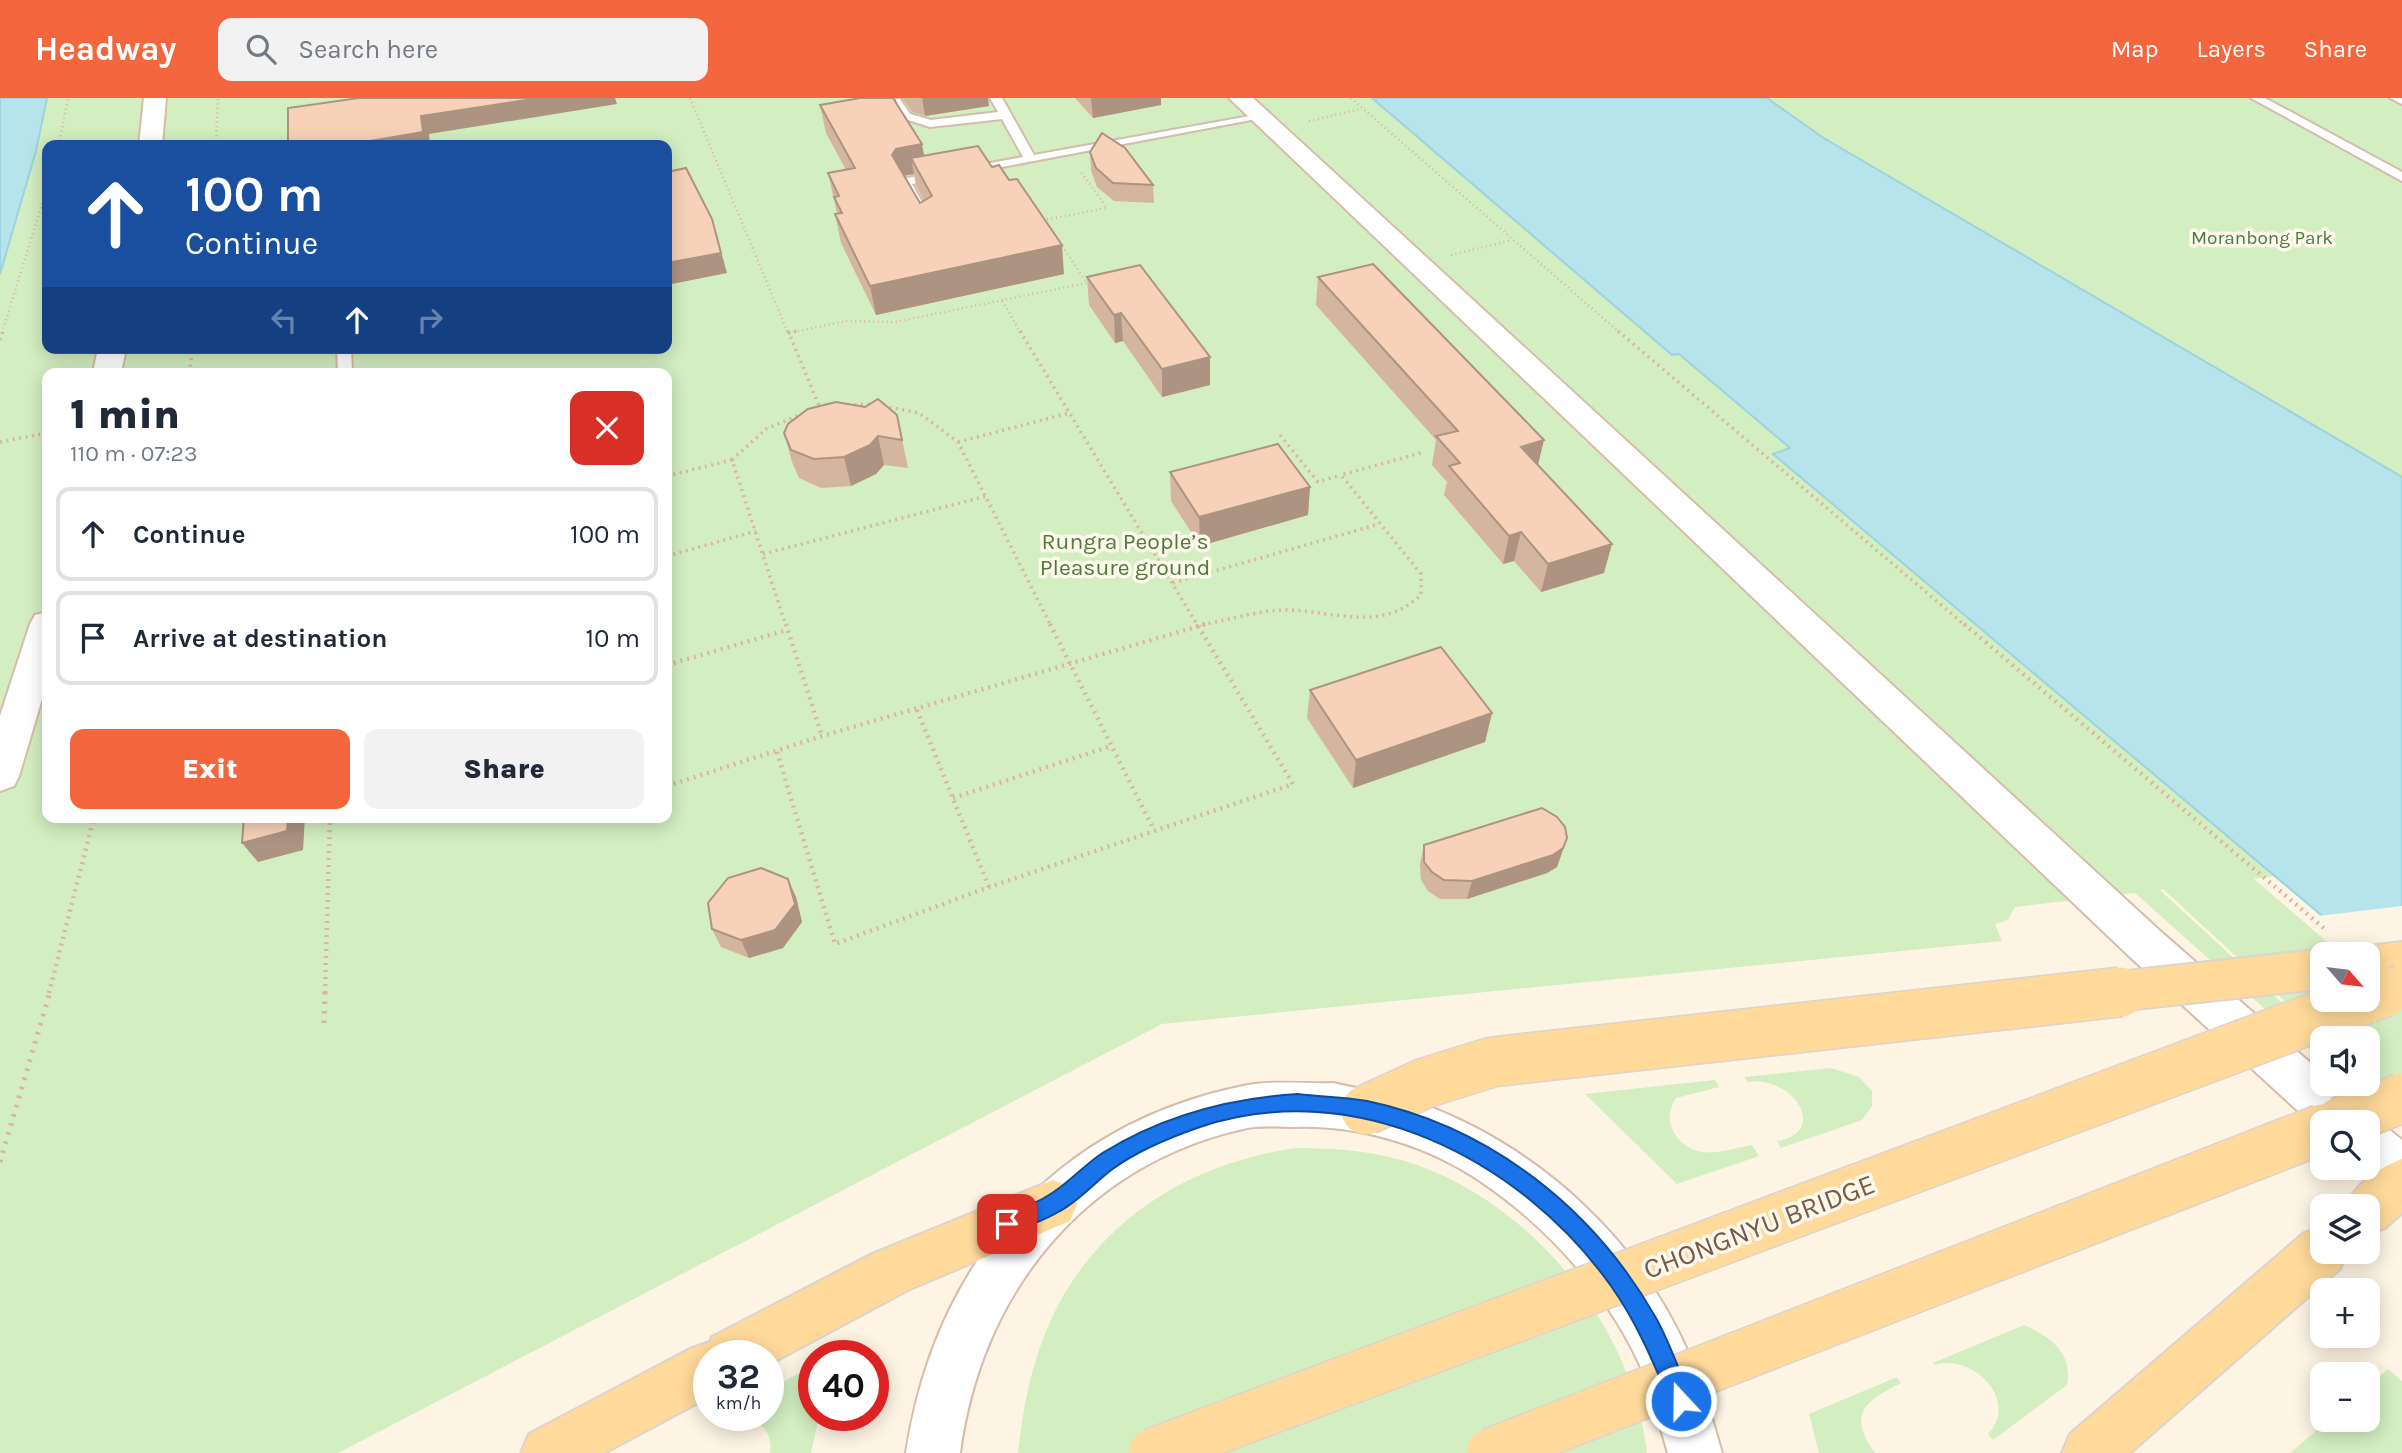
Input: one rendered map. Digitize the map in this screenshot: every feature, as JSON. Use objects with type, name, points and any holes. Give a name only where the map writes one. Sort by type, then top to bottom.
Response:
[{"type":"main road","points":[[1366,1110],[1424,1083],[1492,1062],[2310,952]]},
{"type":"main road","points":[[2380,963],[2402,960]]},
{"type":"main road","name":"CHONGNYU BRIDGE","points":[[2380,994],[2402,985]]},
{"type":"main road","name":"CHONGNYU BRIDGE","points":[[1153,1453],[2331,1012]]},
{"type":"main road","points":[[2372,1110],[2402,1098]]},
{"type":"main road","points":[[1491,1453],[2310,1134]]},
{"type":"main road","points":[[2380,1201],[2402,1182]]},
{"type":"main road","points":[[761,1340],[890,1272],[1053,1204]]},
{"type":"main road","points":[[2090,1453],[2310,1261]]},
{"type":"main road","points":[[548,1453],[693,1376]]},
{"type":"street","points":[[151,140],[155,98]]},
{"type":"street","points":[[1250,107],[2144,943],[2329,1110]]},
{"type":"street","points":[[0,776],[42,640]]},
{"type":"street","points":[[933,1453],[942,1401],[968,1325],[1006,1260],[1053,1204],[1108,1160],[1148,1138],[1200,1117],[1265,1105],[1298,1103],[1366,1110],[1413,1122],[1458,1141],[1503,1166],[1544,1197],[1583,1235],[1618,1278],[1649,1327],[1674,1381],[1695,1453]]},
{"type":"street","points":[[2380,1152],[2402,1169]]},
{"type":"lane","points":[[996,98],[1030,159]]},
{"type":"lane","points":[[2257,98],[2402,177]]},
{"type":"lane","points":[[2396,98],[2402,101]]},
{"type":"lane","points":[[896,101],[906,116],[930,124],[1006,115]]},
{"type":"lane","points":[[923,215],[905,182],[1030,159],[1250,107]]},
{"type":"path","points":[[60,140],[68,98]]},
{"type":"path","points":[[216,140],[218,98]]},
{"type":"path","points":[[691,98],[820,408]]},
{"type":"path","points":[[1350,98],[2316,942]]},
{"type":"path","points":[[1300,123],[1363,108]]},
{"type":"path","points":[[1051,230],[1044,220],[1107,208],[1079,169]]},
{"type":"path","points":[[0,340],[42,204]]},
{"type":"path","points":[[1470,250],[1512,240]]},
{"type":"path","points":[[788,333],[846,321],[894,322],[1087,283],[1058,241]]},
{"type":"path","points":[[777,752],[835,944],[989,887],[1293,784],[1002,301]]},
{"type":"path","points":[[845,405],[871,403],[919,413],[958,442],[1154,830]]},
{"type":"path","points":[[672,475],[732,460],[749,438],[784,419],[832,407]]},
{"type":"path","points":[[958,442],[1069,413]]},
{"type":"path","points":[[0,442],[42,434]]},
{"type":"path","points":[[1280,435],[1318,482],[1424,452]]},
{"type":"path","points":[[732,460],[822,736]]},
{"type":"path","points":[[672,784],[822,736],[1196,626],[1285,610],[1351,618],[1388,615],[1407,608],[1421,595],[1421,574],[1341,475]]},
{"type":"path","points":[[763,554],[987,496]]},
{"type":"path","points":[[1173,583],[1379,524]]},
{"type":"path","points":[[672,554],[756,531]]},
{"type":"path","points":[[672,664],[788,630]]},
{"type":"path","points":[[917,710],[989,887]]},
{"type":"path","points":[[953,798],[1111,746]]},
{"type":"path","points":[[0,1161],[68,929],[93,823]]},
{"type":"path","points":[[324,1023],[330,823]]},
{"type":"green space","name":"Rungra People’s Pleasure ground","points":[[47,98],[1372,98],[1672,355],[1679,354],[1791,448],[1774,454],[2275,876],[2254,879],[2327,942],[2310,942],[2310,1012],[2380,1012],[2380,1004],[2402,1006],[2402,1106],[2380,1086],[2380,1026],[2312,1026],[2163,889],[2160,890],[2310,1029],[2310,1049],[2135,893],[2015,907],[2008,920],[1995,924],[2002,941],[1162,1024],[338,1453],[0,1453],[0,274],[36,151]]},
{"type":"green space","name":"Moranbong Park","points":[[1767,98],[2402,98],[2402,477],[1822,137]]},
{"type":"green space","points":[[1831,1068],[1859,1077],[1872,1091],[1872,1106],[1862,1120],[1781,1148],[1777,1141],[1793,1136],[1801,1127],[1803,1117],[1799,1106],[1791,1095],[1779,1087],[1764,1082],[1748,1082],[1744,1077]]},
{"type":"green space","points":[[1715,1080],[1719,1087],[1676,1098],[1670,1115],[1673,1131],[1684,1145],[1702,1152],[1752,1145],[1759,1156],[1677,1184],[1585,1094]]},
{"type":"green space","points":[[1296,1148],[1357,1151],[1417,1165],[1460,1184],[1501,1210],[1538,1242],[1571,1278],[1599,1318],[1622,1361],[1638,1406],[1647,1453],[1018,1453],[1031,1378],[1055,1311],[1078,1273],[1105,1240],[1137,1212],[1172,1189],[1211,1170],[1252,1157]]},
{"type":"green space","points":[[2024,1325],[2043,1335],[2058,1348],[2067,1364],[2067,1385],[1993,1440],[1988,1434],[1996,1421],[1999,1408],[1988,1383],[1964,1366],[1933,1363]]},
{"type":"green space","points":[[2388,1369],[2402,1381],[2402,1453],[2290,1453],[2315,1432],[2380,1432],[2380,1376]]},
{"type":"green space","points":[[798,1374],[798,1431],[816,1431],[811,1453],[770,1453],[766,1431],[784,1431],[784,1381]]},
{"type":"green space","points":[[1897,1377],[1901,1383],[1870,1403],[1861,1418],[1862,1428],[1875,1453],[1819,1453],[1809,1414]]},
{"type":"water","points":[[0,98],[47,98],[36,151],[0,274]]},
{"type":"water","points":[[1372,98],[1767,98],[1822,137],[2402,477],[2402,983],[2380,964],[2380,942],[2353,942],[1773,454],[1790,448],[1679,354],[1672,355]]},
{"type":"pier","points":[[2402,906],[2402,986],[2380,969],[2380,942],[2348,942],[2318,916]]},
{"type":"building","points":[[359,98],[539,98],[421,116],[423,132],[376,140],[288,140],[288,108]]},
{"type":"building","points":[[860,98],[893,98],[922,144],[896,149],[892,155],[920,203],[932,196],[911,158],[978,146],[992,167],[999,165],[1009,180],[1017,179],[1062,245],[870,286],[835,214],[842,213],[834,197],[839,196],[828,173],[855,168],[820,105]]},
{"type":"building","points":[[1102,133],[1125,148],[1153,185],[1113,183],[1096,168],[1090,152]]},
{"type":"building","points":[[686,168],[712,219],[721,253],[672,262],[672,171]]},
{"type":"building","points":[[1373,264],[1544,440],[1521,447],[1612,544],[1548,564],[1521,532],[1509,536],[1449,466],[1460,463],[1436,436],[1458,431],[1318,277]]},
{"type":"building","points":[[1140,265],[1210,357],[1162,369],[1121,313],[1114,315],[1087,277]]},
{"type":"building","points":[[878,399],[897,415],[902,440],[878,436],[870,445],[844,457],[814,459],[791,450],[784,433],[788,424],[808,409],[836,402],[865,407]]},
{"type":"building","points":[[1278,444],[1310,487],[1199,517],[1170,472]]},
{"type":"building","points":[[1441,647],[1492,713],[1356,760],[1310,690]]},
{"type":"building","points":[[1542,808],[1557,817],[1565,827],[1567,838],[1563,848],[1553,855],[1472,881],[1444,880],[1424,862],[1424,845]]},
{"type":"building","points":[[244,823],[288,823],[287,831],[242,843]]},
{"type":"building","points":[[761,868],[788,879],[795,904],[775,930],[741,940],[712,929],[708,903],[728,878]]},
{"type":"route","points":[[1007,1224],[1053,1204],[1108,1160],[1138,1143],[1200,1117],[1265,1105],[1298,1103],[1366,1110],[1413,1122],[1458,1141],[1503,1166],[1544,1197],[1583,1235],[1618,1278],[1649,1327],[1681,1401]]}]
